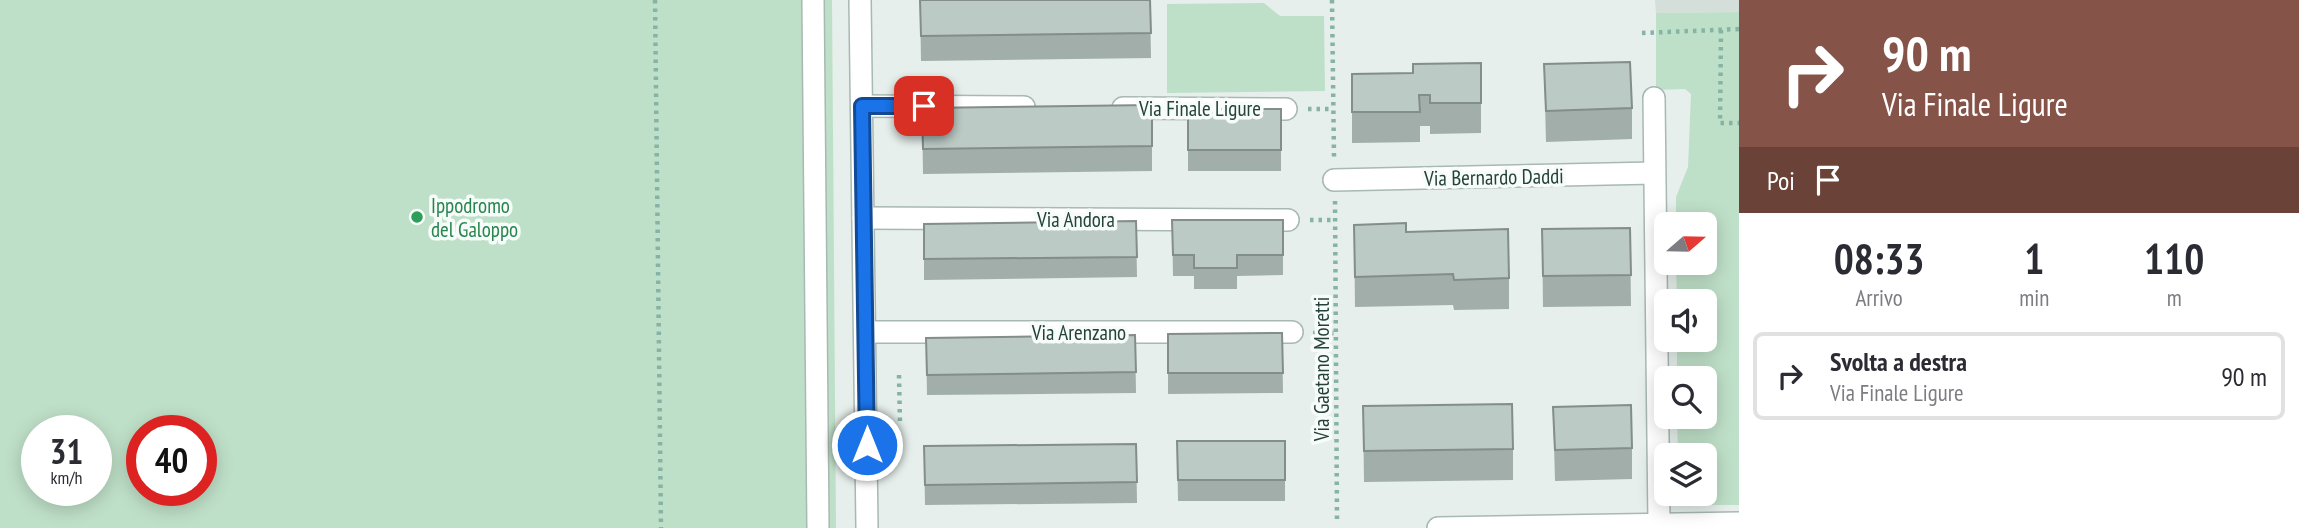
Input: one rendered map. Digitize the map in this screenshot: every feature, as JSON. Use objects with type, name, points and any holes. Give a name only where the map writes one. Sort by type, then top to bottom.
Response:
[{"type":"street","points":[[813,0],[818,528]]},
{"type":"street","points":[[860,0],[867,528]]},
{"type":"street","points":[[1654,98],[1659,523]]},
{"type":"street","points":[[862,106],[1049,107]]},
{"type":"street","name":"Via Finale Ligure","points":[[1105,107],[1286,109]]},
{"type":"street","name":"Via Bernardo Daddi","points":[[1334,180],[1654,173]]},
{"type":"street","name":"Via Andora","points":[[863,218],[1288,220]]},
{"type":"street","name":"Via Arenzano","points":[[866,332],[1292,332]]},
{"type":"street","points":[[1438,528],[1739,523]]},
{"type":"path","points":[[655,0],[661,528]]},
{"type":"path","points":[[1332,0],[1334,180]]},
{"type":"path","points":[[1642,33],[1739,29]]},
{"type":"path","points":[[1721,30],[1720,123],[1739,123]]},
{"type":"path","name":"Via Gaetano Moretti","points":[[1335,220],[1337,519]]},
{"type":"path","points":[[899,375],[900,425]]},
{"type":"shaded area","points":[[1655,0],[1739,0],[1739,12],[1656,13]]},
{"type":"green space","name":"Ippodromo del Galoppo","points":[[0,0],[832,0],[836,528],[0,528]]},
{"type":"green space","points":[[1264,3],[1280,16],[1324,16],[1325,91],[1167,93],[1167,4]]},
{"type":"green space","points":[[1739,12],[1739,505],[1717,505],[1717,443],[1678,443],[1677,429],[1717,429],[1717,366],[1677,366],[1677,352],[1717,352],[1717,289],[1677,289],[1676,275],[1717,275],[1717,212],[1676,212],[1676,197],[1688,167],[1691,94],[1685,89],[1656,90],[1656,13]]},
{"type":"building","points":[[920,0],[1150,0],[1151,33],[921,36]]},
{"type":"building","points":[[1630,62],[1632,108],[1546,111],[1544,64]]},
{"type":"building","points":[[1481,63],[1481,103],[1430,103],[1430,95],[1419,95],[1420,112],[1352,112],[1352,74],[1413,73],[1413,64]]},
{"type":"building","points":[[1152,105],[1152,146],[923,149],[922,108]]},
{"type":"building","points":[[1188,109],[1281,109],[1281,150],[1188,150]]},
{"type":"building","points":[[1172,220],[1283,220],[1283,255],[1237,255],[1237,268],[1194,268],[1194,255],[1173,255]]},
{"type":"building","points":[[1136,221],[1137,257],[924,259],[924,224]]},
{"type":"building","points":[[1406,223],[1406,232],[1508,229],[1509,278],[1454,280],[1453,274],[1355,277],[1354,225]]},
{"type":"building","points":[[1630,228],[1631,275],[1543,276],[1542,229]]},
{"type":"building","points":[[1282,333],[1283,373],[1168,373],[1168,334]]},
{"type":"building","points":[[1135,335],[1136,372],[927,375],[926,338]]},
{"type":"building","points":[[1512,404],[1513,449],[1364,451],[1363,406]]},
{"type":"building","points":[[1631,405],[1632,448],[1555,450],[1553,407]]},
{"type":"building","points":[[1177,441],[1285,441],[1285,480],[1178,480]]},
{"type":"building","points":[[1136,444],[1137,482],[925,485],[924,446]]},
{"type":"place","name":"Ippodromo del Galoppo","points":[[417,217]]},
{"type":"route","points":[[867,445],[862,106],[924,106]]}]
